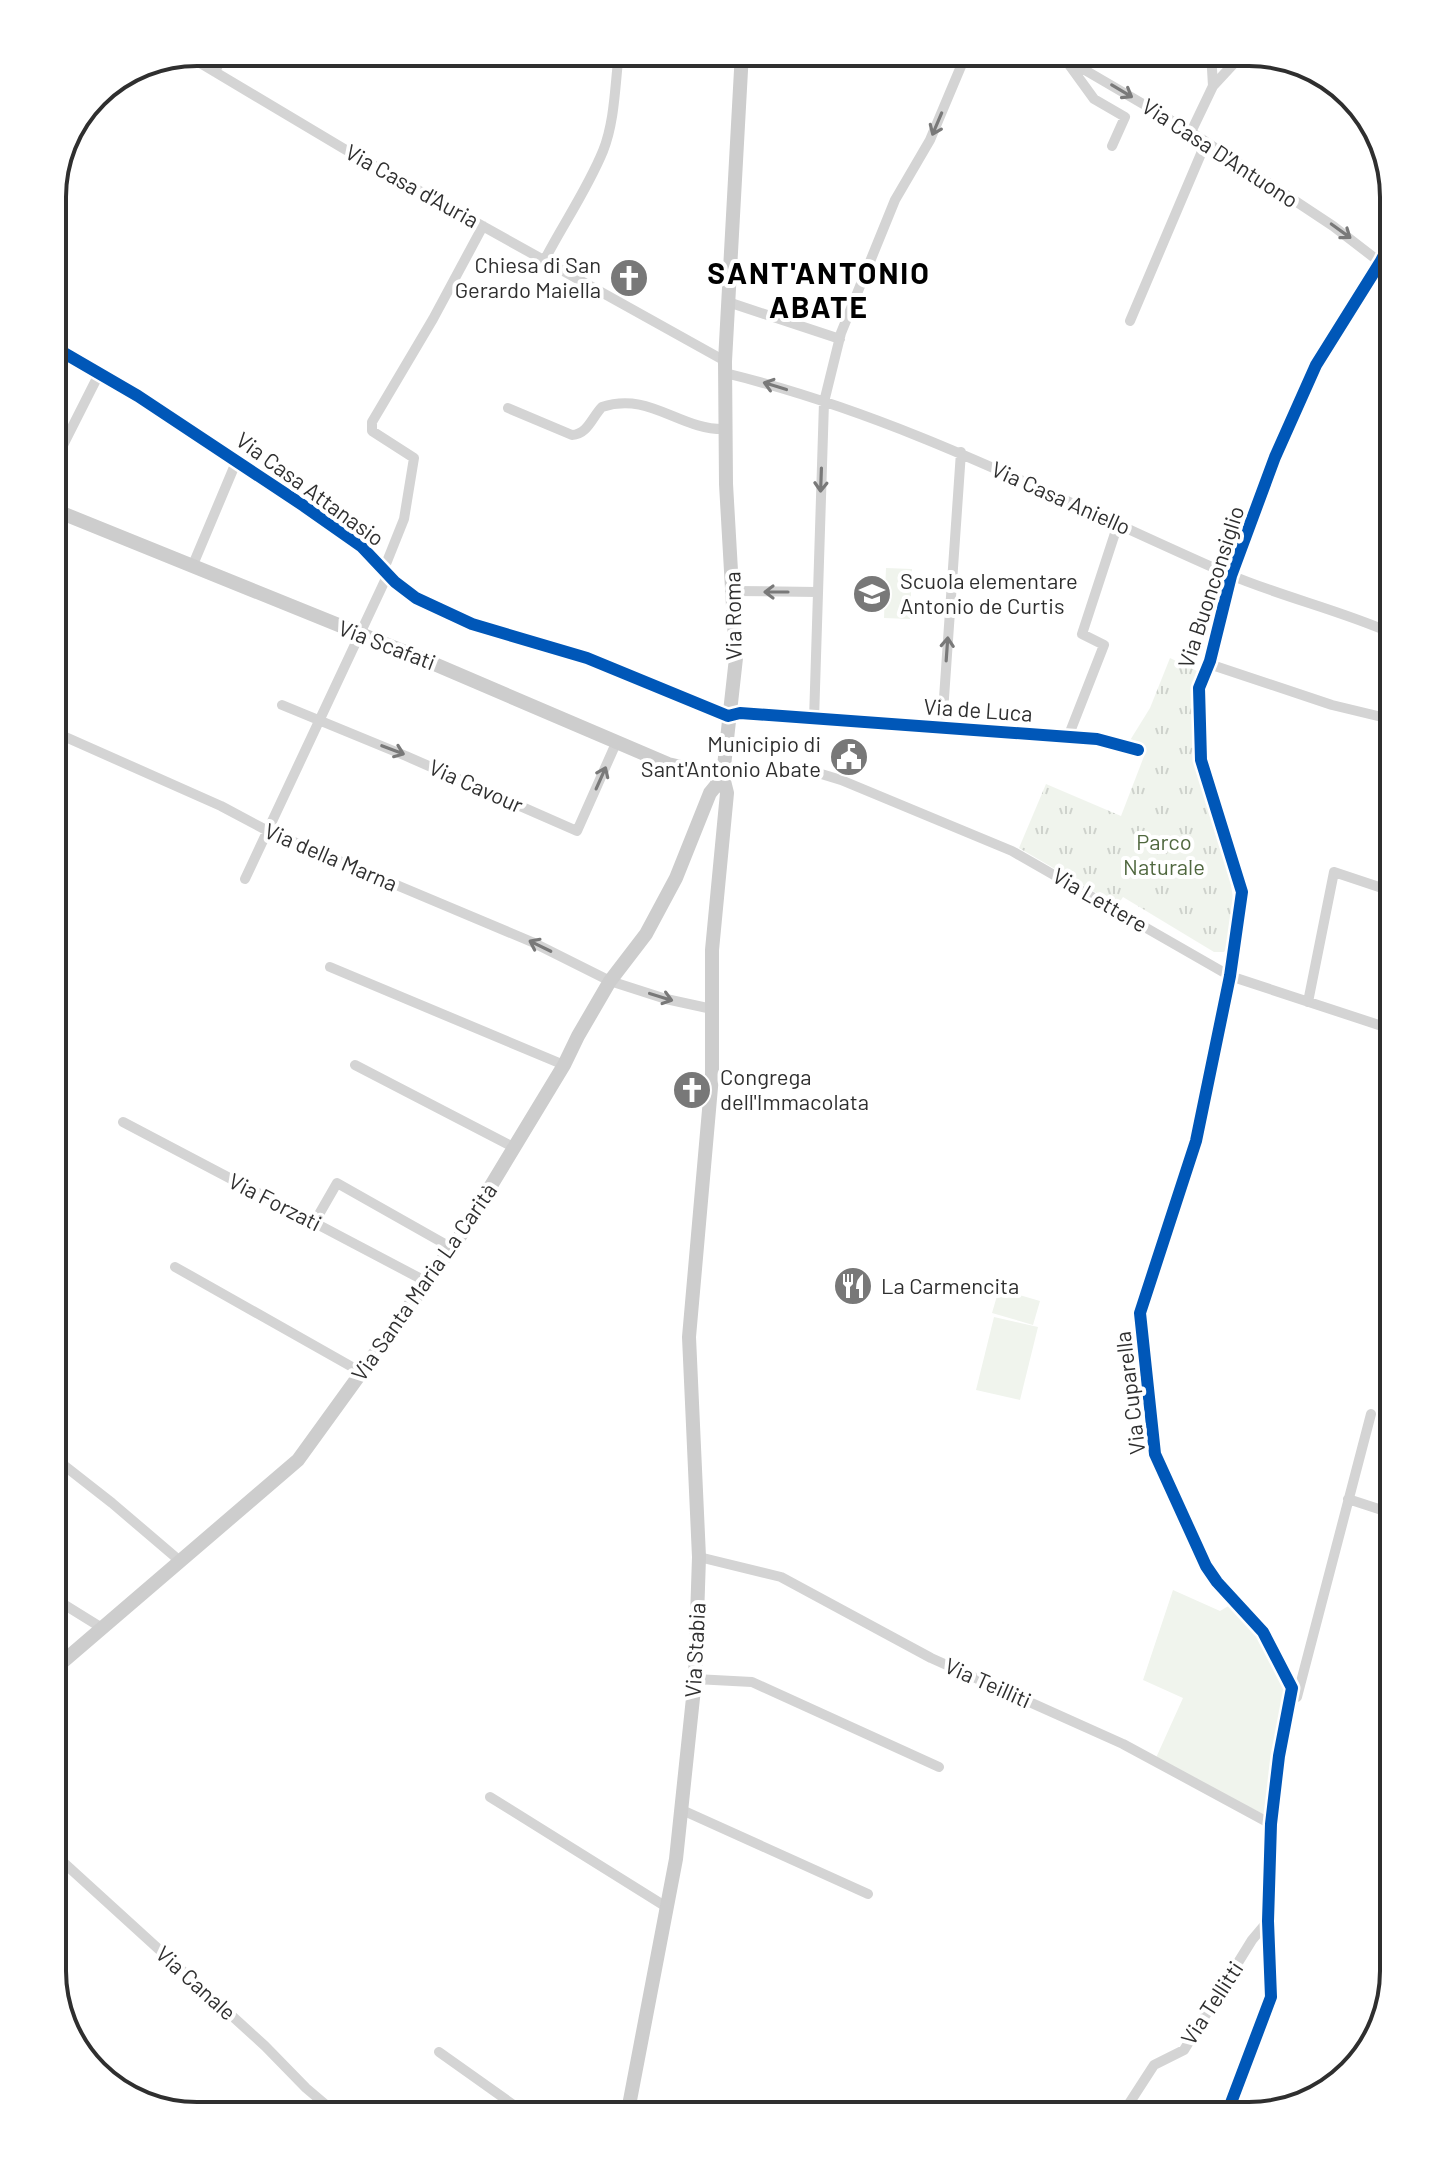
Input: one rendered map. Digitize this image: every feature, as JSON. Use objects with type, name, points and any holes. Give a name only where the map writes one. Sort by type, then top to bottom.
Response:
[{"type":"main road","name":"Via Roma","points":[[703,1179],[712,1076],[712,950],[727,793],[723,777],[728,716],[736,658],[726,484],[725,367],[741,66]]},
{"type":"main road","name":"Via Scafati","points":[[66,515],[425,660],[668,764],[723,777]]},
{"type":"main road","name":"Via Santa Maria La Carità","points":[[66,1659],[298,1460],[452,1248],[515,1148],[610,981],[646,934],[676,878],[710,793],[723,777]]},
{"type":"main road","name":"Via Stabia","points":[[630,2102],[668,1908],[682,1810],[695,1679],[699,1557],[689,1337],[703,1179]]},
{"type":"street","name":"Via Casa d'Auria","points":[[205,66],[293,120],[725,367]]},
{"type":"street","points":[[215,72],[218,66]]},
{"type":"street","points":[[544,261],[578,203],[603,151],[609,134],[617,66]]},
{"type":"street","points":[[814,720],[824,402],[840,339],[895,200],[930,140],[961,66]]},
{"type":"street","points":[[1068,66],[1094,99],[1125,117],[1112,146]]},
{"type":"street","name":"Via Casa D'Antuono","points":[[1078,66],[1191,132],[1380,260]]},
{"type":"street","points":[[1212,66],[1213,86]]},
{"type":"street","points":[[1191,132],[1213,86],[1232,66]]},
{"type":"street","points":[[1130,321],[1206,142]]},
{"type":"street","points":[[245,879],[361,636],[404,519],[414,458],[372,431],[372,422],[483,226]]},
{"type":"street","name":"Via Buonconsiglio","points":[[1230,976],[1242,892],[1201,760],[1199,688],[1209,664],[1231,576],[1275,457],[1316,365],[1380,263]]},
{"type":"street","points":[[728,302],[840,339]]},
{"type":"street","name":"Via Casa Attanasio","points":[[66,354],[237,460],[361,546],[416,598],[472,624],[587,658],[728,716]]},
{"type":"street","name":"Via Casa Aniello","points":[[725,367],[961,452],[1231,576],[1380,629]]},
{"type":"street","points":[[66,439],[100,372]]},
{"type":"street","points":[[508,408],[572,435],[579,434],[587,427],[602,407],[629,402],[650,406],[708,430],[726,429]]},
{"type":"street","points":[[942,727],[961,452]]},
{"type":"street","points":[[192,567],[237,460]]},
{"type":"street","points":[[1068,737],[1104,645],[1082,634],[1118,524]]},
{"type":"street","points":[[734,591],[817,592]]},
{"type":"street","points":[[1209,664],[1332,705],[1380,717]]},
{"type":"street","name":"Via Cavour","points":[[282,705],[577,831],[617,741]]},
{"type":"street","name":"Via de Luca","points":[[728,716],[740,713],[1097,739],[1138,750]]},
{"type":"street","name":"Via della Marna","points":[[66,737],[221,806],[268,831],[532,942],[610,981],[666,999],[712,1009]]},
{"type":"street","name":"Via Lettere","points":[[805,769],[841,780],[1012,851],[1230,976],[1380,1025]]},
{"type":"street","points":[[1308,1002],[1334,872],[1380,887]]},
{"type":"street","points":[[330,967],[564,1065]]},
{"type":"street","name":"Via Cuparella","points":[[1230,976],[1196,1141],[1140,1313],[1155,1454],[1206,1566],[1263,1632],[1292,1688],[1279,1756],[1271,1824]]},
{"type":"street","points":[[355,1065],[515,1148]]},
{"type":"street","name":"Via Forzati","points":[[123,1122],[427,1282]]},
{"type":"street","points":[[314,1223],[337,1183],[452,1248]]},
{"type":"street","points":[[175,1267],[361,1372]]},
{"type":"street","points":[[1288,1717],[1295,1706],[1371,1414]]},
{"type":"street","points":[[66,1467],[180,1561]]},
{"type":"street","points":[[1348,1499],[1380,1509]]},
{"type":"street","name":"Via Teilliti","points":[[699,1557],[781,1577],[931,1658],[1123,1744],[1271,1824]]},
{"type":"street","points":[[66,1606],[102,1628]]},
{"type":"street","points":[[695,1679],[752,1682],[939,1767]]},
{"type":"street","points":[[490,1797],[668,1908]]},
{"type":"street","points":[[682,1810],[868,1894]]},
{"type":"street","points":[[1231,2102],[1271,1997],[1268,1921],[1271,1824]]},
{"type":"street","name":"Via Canale","points":[[66,1865],[322,2102]]},
{"type":"street","name":"Via Tellitti","points":[[1130,2102],[1154,2065],[1184,2050],[1252,1940],[1268,1921]]},
{"type":"street","points":[[439,2052],[509,2102]]},
{"type":"green space","points":[[886,568],[912,569],[910,619],[884,618]]},
{"type":"green space","name":"Parco Naturale","points":[[1170,658],[1197,671],[1195,718],[1199,765],[1226,860],[1234,911],[1232,934],[1224,952],[1214,952],[1123,897],[1119,903],[1100,892],[1098,894],[1019,848],[1046,784],[1121,816],[1146,751],[1129,742],[1150,708]]},
{"type":"green space","points":[[999,1289],[1040,1301],[1033,1325],[992,1313]]},
{"type":"green space","points":[[994,1317],[1038,1327],[1020,1400],[976,1390]]},
{"type":"green space","points":[[1173,1590],[1220,1611],[1230,1605],[1263,1643],[1284,1688],[1267,1816],[1155,1760],[1183,1698],[1143,1680]]},
{"type":"cycle path","points":[[1231,2102],[1271,1997],[1268,1921],[1271,1824],[1279,1756],[1292,1688],[1263,1632],[1206,1566],[1155,1454],[1140,1313],[1196,1141],[1230,976],[1242,892],[1201,760],[1199,688],[1210,661],[1231,576],[1275,457],[1316,365],[1380,263]]},
{"type":"cycle path","points":[[66,354],[138,396],[304,506],[361,546],[395,582],[416,598],[472,624],[587,658],[728,716],[740,713],[1097,739],[1138,750]]},
{"type":"place","name":"Chiesa di San Gerardo Maiella","points":[[629,278]]},
{"type":"place","name":"Scuola elementare Antonio de Curtis","points":[[872,594]]},
{"type":"place","name":"Municipio di Sant'Antonio Abate","points":[[849,757]]},
{"type":"place","name":"Congrega dell'Immacolata","points":[[692,1090]]},
{"type":"place","name":"La Carmencita","points":[[853,1286]]},
{"type":"district","name":"SANT'ANTONIO ABATE","points":[[819,291]]}]
